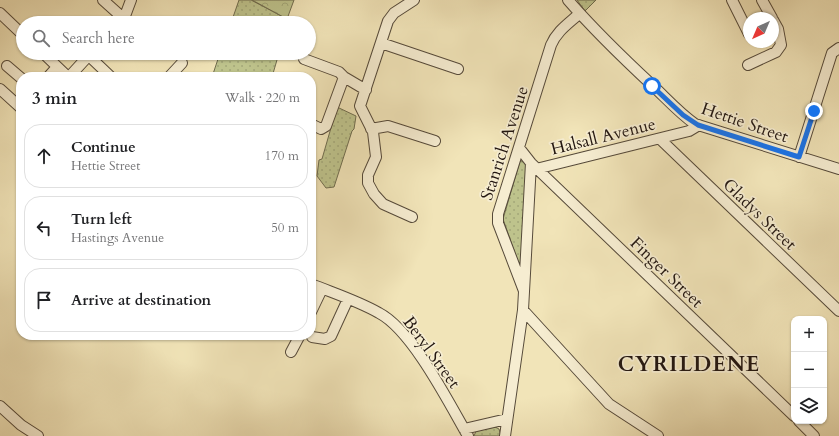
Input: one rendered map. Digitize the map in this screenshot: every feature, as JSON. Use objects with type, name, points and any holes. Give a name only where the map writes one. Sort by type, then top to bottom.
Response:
[{"type":"street","points":[[103,0],[117,16]]},
{"type":"street","points":[[123,16],[131,0]]},
{"type":"street","points":[[412,217],[380,202],[367,181],[376,157],[371,129],[360,106],[390,18],[414,0]]},
{"type":"street","name":"Hettie Street","points":[[568,0],[579,14],[683,115],[698,125],[839,169]]},
{"type":"street","points":[[732,0],[743,22]]},
{"type":"street","points":[[762,0],[769,12]]},
{"type":"street","name":"Stanrich Avenue","points":[[524,290],[498,220],[553,41],[562,28],[579,14]]},
{"type":"street","points":[[1,15],[16,29]]},
{"type":"street","points":[[779,35],[781,45],[779,48]]},
{"type":"street","points":[[381,43],[458,69]]},
{"type":"street","points":[[748,65],[776,52],[779,48]]},
{"type":"street","points":[[799,157],[832,53],[838,48]]},
{"type":"street","points":[[50,60],[62,72]]},
{"type":"street","points":[[67,72],[82,60]]},
{"type":"street","points":[[95,60],[106,72]]},
{"type":"street","points":[[307,60],[339,72],[344,77],[366,90]]},
{"type":"street","points":[[174,72],[182,63]]},
{"type":"street","points":[[7,66],[16,74]]},
{"type":"street","points":[[316,126],[321,129],[326,126],[344,77]]},
{"type":"street","points":[[0,89],[16,103]]},
{"type":"street","name":"Halsall Avenue","points":[[533,166],[660,139],[689,131],[698,125]]},
{"type":"street","points":[[371,129],[388,126],[435,141]]},
{"type":"street","name":"Gladys Street","points":[[660,139],[839,311]]},
{"type":"street","name":"Finger Street","points":[[520,149],[533,166],[791,413]]},
{"type":"street","name":"Stanrich Avenue","points":[[505,436],[523,310],[533,166]]},
{"type":"street","name":"Beryl Street","points":[[316,286],[380,313],[400,330],[429,370],[466,432]]},
{"type":"street","points":[[316,302],[322,289]]},
{"type":"street","points":[[316,338],[325,339],[331,336],[348,299]]},
{"type":"street","points":[[523,310],[609,404],[658,436]]},
{"type":"street","points":[[291,352],[297,340]]},
{"type":"street","points":[[0,406],[21,425],[38,436]]},
{"type":"street","points":[[466,432],[508,419]]},
{"type":"street","points":[[802,424],[814,436]]},
{"type":"green space","points":[[239,0],[251,0],[281,16],[233,16]]},
{"type":"green space","points":[[252,0],[294,0],[288,16],[281,16]]},
{"type":"green space","points":[[577,0],[596,0],[585,11]]},
{"type":"green space","points":[[218,60],[277,60],[273,72],[214,72]]},
{"type":"green space","points":[[337,107],[356,116],[354,129],[352,131],[334,187],[326,188],[317,176],[319,160],[322,159]]},
{"type":"green space","points":[[520,161],[524,161],[527,165],[523,266],[519,265],[503,219]]},
{"type":"green space","points":[[495,427],[499,429],[501,436],[474,436],[476,431]]},
{"type":"district","name":"CYRILDENE","points":[[689,364]]},
{"type":"route","points":[[652,86],[683,115],[698,125],[799,157],[814,111]]}]
